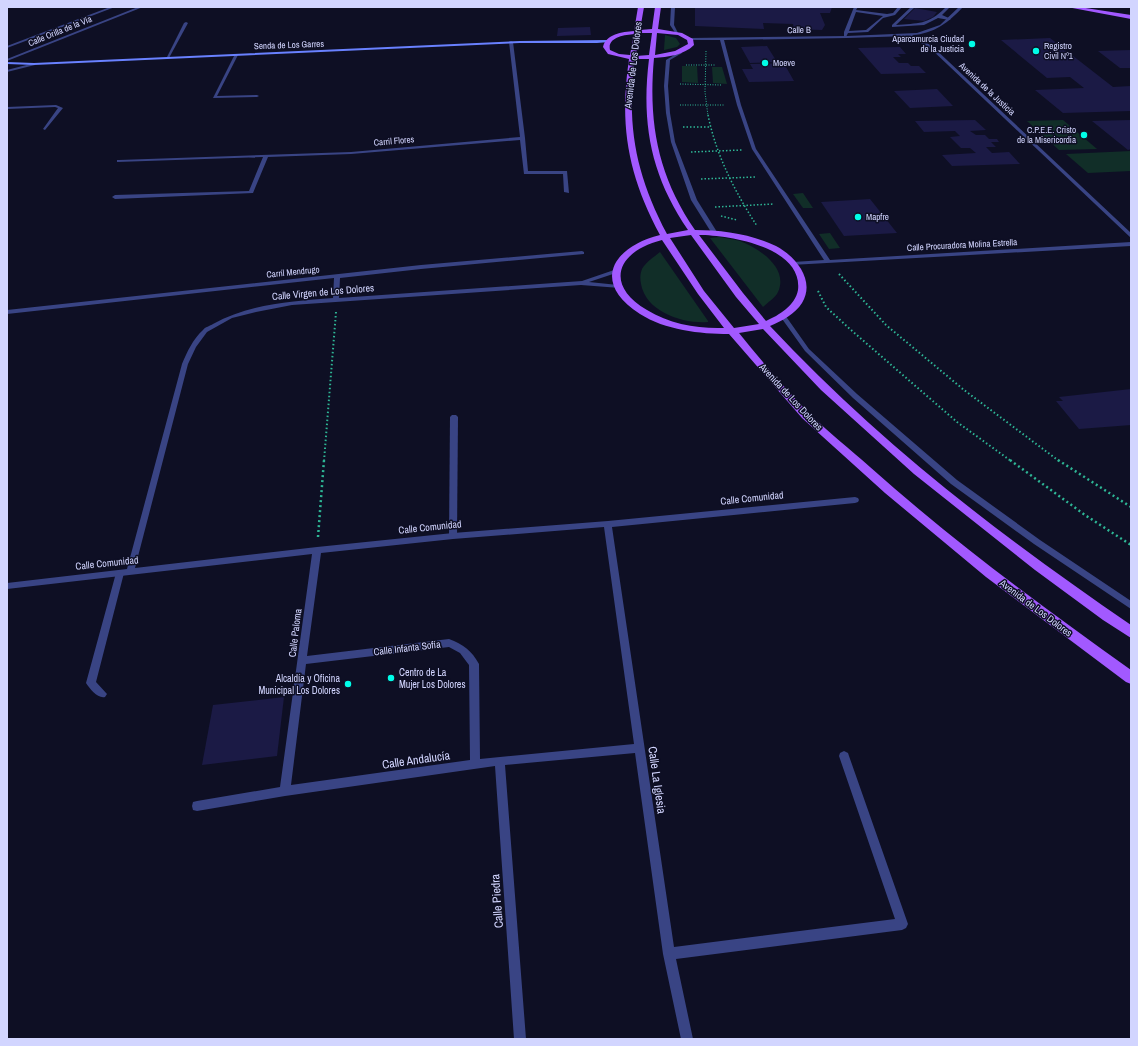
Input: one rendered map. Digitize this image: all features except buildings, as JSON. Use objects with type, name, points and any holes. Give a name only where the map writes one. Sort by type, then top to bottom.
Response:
[{"type":"main road","name":"Avenida de Los Dolores","points":[[641,7],[627,105],[634,164],[648,204],[676,256],[698,288],[730,331],[806,416],[879,482],[944,538],[1043,614],[1131,678]]},
{"type":"main road","name":"Avenida de Los Dolores","points":[[658,7],[652,56],[648,111],[653,145],[658,165],[668,190],[692,232],[724,276],[764,325],[822,386],[908,464],[1021,553],[1131,632]]},
{"type":"main road","points":[[1070,7],[1131,17]]},
{"type":"main road","points":[[1102,7],[1131,12]]},
{"type":"main road","points":[[637,32],[655,32],[684,35],[690,40],[690,46],[681,52],[633,57],[618,56],[604,49],[608,41],[621,35],[637,32]]},
{"type":"main road","points":[[692,232],[714,232],[739,236],[768,246],[782,254],[793,264],[802,277],[803,291],[797,305],[783,316],[764,325],[730,331],[693,329],[666,323],[644,313],[628,301],[618,287],[616,271],[623,258],[637,246],[650,239],[665,235],[692,232]]},
{"type":"street","name":"Calle Orilla de la Vía","points":[[7,47],[112,7]]},
{"type":"street","name":"Calle Orilla de la Vía","points":[[7,62],[141,7]]},
{"type":"street","points":[[673,7],[672,25],[676,33]]},
{"type":"street","points":[[855,9],[864,10],[866,7]]},
{"type":"street","points":[[846,32],[867,31],[882,17],[894,14],[900,7]]},
{"type":"street","points":[[913,7],[893,26],[924,24],[938,18],[950,19]]},
{"type":"street","points":[[944,7],[947,8],[939,16],[950,19]]},
{"type":"street","points":[[909,34],[929,31],[941,26],[961,7]]},
{"type":"street","points":[[855,9],[887,15]]},
{"type":"street","points":[[844,37],[855,9]]},
{"type":"street","points":[[166,58],[186,23]]},
{"type":"street","name":"Calle B","points":[[690,40],[844,37],[909,34]]},
{"type":"street","name":"Avenida de la Justicia","points":[[909,34],[931,47],[1131,236]]},
{"type":"street","points":[[722,39],[739,105],[754,149],[828,262]]},
{"type":"street","points":[[572,43],[608,41]]},
{"type":"street","name":"Senda de Los Garres","points":[[7,62],[34,64],[511,42],[572,43]]},
{"type":"street","points":[[511,42],[526,173],[565,172],[566,192]]},
{"type":"street","points":[[572,43],[597,47]]},
{"type":"street","points":[[681,52],[668,60],[667,70],[668,113],[673,142],[694,200],[714,232]]},
{"type":"street","points":[[236,55],[214,97],[257,96]]},
{"type":"street","points":[[7,71],[34,64]]},
{"type":"street","points":[[7,108],[56,106],[61,108],[45,129]]},
{"type":"street","name":"Carril Flores","points":[[119,161],[351,153],[523,138]]},
{"type":"street","points":[[115,197],[251,192],[266,157]]},
{"type":"street","name":"Calle Procuradora Molina Estrella","points":[[793,264],[1131,244]]},
{"type":"street","name":"Carril Mendrugo","points":[[7,312],[422,267],[582,254]]},
{"type":"street","name":"Calle Virgen de Los Dolores","points":[[581,283],[616,271]]},
{"type":"street","points":[[336,300],[337,276]]},
{"type":"street","name":"Calle Virgen de Los Dolores","points":[[130,572],[185,364],[193,347],[205,331],[230,317],[255,310],[292,303],[581,283],[618,287]]},
{"type":"street","points":[[783,316],[807,350],[855,396],[954,482],[1037,542],[1131,606]]},
{"type":"street","points":[[453,536],[454,417]]},
{"type":"street","name":"Calle Comunidad","points":[[7,586],[317,550],[453,536],[608,524],[855,500]]},
{"type":"street","name":"Calle La Iglesia","points":[[608,524],[669,954],[687,1039]]},
{"type":"street","name":"Calle Paloma","points":[[285,792],[317,550]]},
{"type":"street","points":[[102,694],[91,683],[120,573]]},
{"type":"street","name":"Calle Infanta Sofía","points":[[302,661],[449,643],[459,646],[467,652],[474,664],[475,764]]},
{"type":"street","name":"Calle Andalucía","points":[[196,806],[475,764],[640,748]]},
{"type":"street","points":[[669,954],[902,924],[844,756]]},
{"type":"street","name":"Calle Piedra","points":[[500,761],[520,1039]]},
{"type":"path","points":[[712,39],[715,43],[706,49],[706,104],[710,127],[729,178],[757,226],[750,224]]},
{"type":"path","points":[[684,65],[729,66]]},
{"type":"path","points":[[677,84],[734,86]]},
{"type":"path","points":[[678,105],[739,105]]},
{"type":"path","points":[[683,127],[710,127]]},
{"type":"path","points":[[688,152],[754,149]]},
{"type":"path","points":[[699,179],[771,176]]},
{"type":"path","points":[[715,211],[710,207],[788,203]]},
{"type":"path","points":[[720,215],[744,222]]},
{"type":"path","points":[[828,262],[886,325],[964,390],[1057,460],[1131,507]]},
{"type":"path","points":[[817,288],[826,307],[957,422],[1085,515],[1131,545]]},
{"type":"path","points":[[317,550],[336,332],[336,300]]},
{"type":"green space","points":[[665,35],[676,38],[680,44],[677,47],[664,50]]},
{"type":"green space","points":[[682,66],[697,66],[698,83],[682,82]]},
{"type":"green space","points":[[712,67],[722,67],[727,84],[713,83]]},
{"type":"green space","points":[[1063,120],[1097,149],[1059,150],[1027,121]]},
{"type":"green space","points":[[1131,151],[1131,171],[1088,173],[1066,154]]},
{"type":"green space","points":[[803,193],[813,208],[803,208],[793,194]]},
{"type":"green space","points":[[830,233],[840,248],[829,249],[819,234]]},
{"type":"green space","points":[[719,237],[737,240],[748,244],[763,254],[776,267],[780,283],[778,292],[763,307],[710,238]]},
{"type":"green space","points":[[660,252],[708,322],[688,321],[667,314],[658,309],[644,294],[640,280],[642,269]]},
{"type":"place","name":"Aparcamurcia Ciudad de la Justicia","points":[[972,44]]},
{"type":"place","name":"Registro Civil Nº1","points":[[1036,51]]},
{"type":"place","name":"Moeve","points":[[765,63]]},
{"type":"place","name":"C.P.E.E. Cristo de la Misericordia","points":[[1084,135]]},
{"type":"place","name":"Mapfre","points":[[858,217]]},
{"type":"place","name":"Centro de La Mujer Los Dolores","points":[[391,678]]},
{"type":"place","name":"Alcaldía y Oficina Municipal Los Dolores","points":[[348,684]]}]
